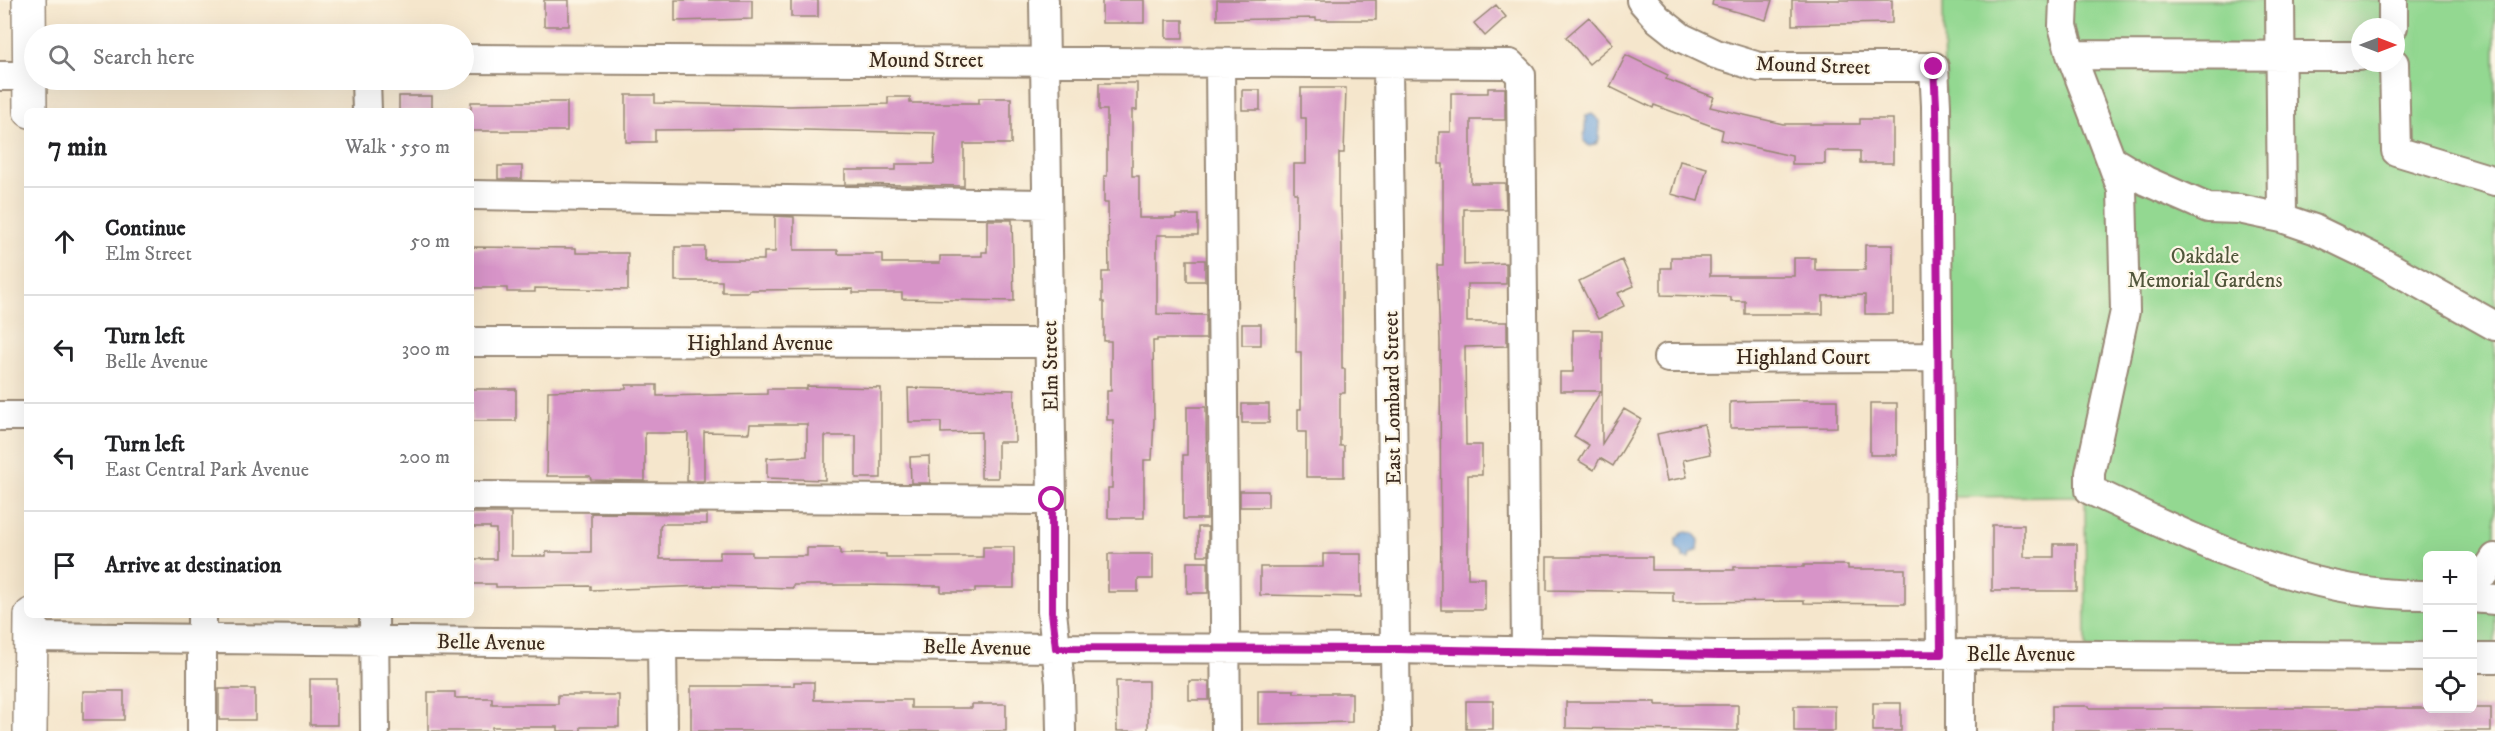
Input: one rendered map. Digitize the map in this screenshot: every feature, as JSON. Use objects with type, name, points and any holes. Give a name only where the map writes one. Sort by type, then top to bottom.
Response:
[{"type":"main road","points":[[27,24],[29,0]]},
{"type":"main road","points":[[27,90],[30,108]]},
{"type":"main road","points":[[30,731],[31,626]]},
{"type":"street","name":"Elm Street","points":[[1044,0],[1052,612],[1060,682],[1060,731]]},
{"type":"street","name":"Mound Street","points":[[1641,0],[1658,19],[1682,38],[1716,54],[1759,67],[1934,67],[1937,357]]},
{"type":"street","points":[[2064,0],[2063,26],[2071,54],[2122,190],[2125,311],[2090,473],[2090,490],[2199,541],[2262,566],[2309,580],[2365,592],[2423,594]]},
{"type":"street","points":[[2280,0],[2282,218]]},
{"type":"street","points":[[2393,0],[2393,18]]},
{"type":"street","points":[[2071,54],[2351,56]]},
{"type":"street","name":"Mound Street","points":[[474,59],[1510,64],[1521,75],[1526,651]]},
{"type":"street","points":[[1220,63],[1226,731]]},
{"type":"street","name":"East Lombard Street","points":[[1388,64],[1396,731]]},
{"type":"street","points":[[2394,72],[2396,151],[2495,181]]},
{"type":"street","points":[[366,90],[367,108]]},
{"type":"street","points":[[2111,160],[2146,181],[2208,208],[2239,210],[2282,218],[2314,229],[2374,258],[2495,326]]},
{"type":"street","points":[[474,195],[1047,204]]},
{"type":"street","name":"Highland Avenue","points":[[474,342],[1049,343]]},
{"type":"street","points":[[1937,357],[1951,654],[1960,731]]},
{"type":"street","name":"Highland Court","points":[[1668,358],[1937,357]]},
{"type":"street","points":[[0,416],[24,416]]},
{"type":"street","points":[[474,496],[1052,500]]},
{"type":"street","points":[[2477,579],[2486,573],[2495,558]]},
{"type":"street","points":[[2477,598],[2495,600]]},
{"type":"street","name":"Belle Avenue","points":[[31,626],[374,628],[662,644],[1396,649],[1719,655],[2423,657]]},
{"type":"street","points":[[202,627],[202,731]]},
{"type":"street","points":[[374,628],[375,731]]},
{"type":"street","points":[[662,644],[663,731]]},
{"type":"street","points":[[2477,657],[2495,658]]},
{"type":"green space","name":"Oakdale Memorial Gardens","points":[[1943,0],[2495,0],[2495,651],[2477,651],[2477,551],[2423,551],[2423,651],[2086,649],[2085,496],[1948,497]]},
{"type":"water","points":[[1592,114],[1600,121],[1599,140],[1595,145],[1589,146],[1584,141],[1586,116]]},
{"type":"water","points":[[1684,532],[1693,533],[1699,540],[1698,550],[1691,554],[1690,559],[1683,558],[1683,554],[1676,547],[1676,539]]},
{"type":"building","points":[[544,0],[569,0],[569,26],[544,26]]},
{"type":"building","points":[[675,0],[752,0],[752,19],[675,21]]},
{"type":"building","points":[[791,0],[818,0],[818,17],[791,17]]},
{"type":"building","points":[[1102,0],[1144,0],[1144,23],[1102,23]]},
{"type":"building","points":[[1217,0],[1376,0],[1376,20],[1316,20],[1316,18],[1217,20]]},
{"type":"building","points":[[1713,0],[1772,0],[1766,20],[1712,5]]},
{"type":"building","points":[[1792,0],[1892,0],[1892,23],[1792,25]]},
{"type":"building","points":[[1496,5],[1506,17],[1485,36],[1474,23]]},
{"type":"building","points":[[1589,17],[1613,44],[1589,64],[1566,37]]},
{"type":"building","points":[[1166,20],[1183,20],[1183,38],[1166,38]]},
{"type":"building","points":[[1626,55],[1668,75],[1666,79],[1714,97],[1710,107],[1783,124],[1860,124],[1860,119],[1893,119],[1893,163],[1860,163],[1860,151],[1825,151],[1825,164],[1792,164],[1792,156],[1721,140],[1723,130],[1654,105],[1653,108],[1610,87]]},
{"type":"building","points":[[1099,83],[1137,83],[1137,110],[1132,110],[1132,176],[1139,176],[1139,218],[1176,218],[1176,215],[1198,215],[1198,235],[1157,235],[1157,314],[1206,315],[1206,339],[1157,339],[1153,341],[1152,460],[1144,460],[1144,518],[1108,518],[1108,488],[1112,488],[1113,420],[1107,420],[1107,391],[1111,391],[1111,341],[1104,341],[1104,302],[1102,302],[1102,272],[1109,272],[1108,203],[1104,203],[1104,176],[1107,176],[1107,110],[1099,110]]},
{"type":"building","points":[[1301,88],[1346,88],[1344,153],[1339,153],[1342,369],[1345,369],[1345,393],[1340,393],[1340,446],[1344,446],[1344,477],[1306,477],[1306,432],[1298,432],[1298,409],[1301,409],[1301,352],[1296,352],[1297,193],[1294,193],[1294,164],[1306,164],[1306,118],[1301,118]]},
{"type":"building","points":[[1488,88],[1505,88],[1505,120],[1471,120],[1471,183],[1505,183],[1506,209],[1464,209],[1464,265],[1506,263],[1506,284],[1467,284],[1467,322],[1507,322],[1507,346],[1465,347],[1466,445],[1482,445],[1482,475],[1468,475],[1468,578],[1485,578],[1485,610],[1441,610],[1440,340],[1437,265],[1443,265],[1443,164],[1439,164],[1439,132],[1451,132],[1451,93],[1488,93]]},
{"type":"building","points":[[1242,90],[1260,90],[1260,110],[1242,110]]},
{"type":"building","points":[[626,95],[655,95],[655,103],[790,106],[888,104],[888,97],[910,97],[910,103],[979,103],[979,98],[1011,98],[1011,144],[964,144],[964,186],[845,184],[845,170],[896,170],[896,164],[934,164],[935,133],[761,129],[655,130],[655,142],[626,142]]},
{"type":"building","points":[[399,96],[432,96],[432,108],[399,108]]},
{"type":"building","points":[[471,102],[567,102],[567,131],[474,131],[474,108],[471,108]]},
{"type":"building","points":[[1680,161],[1707,168],[1698,201],[1671,194]]},
{"type":"building","points":[[498,166],[522,166],[522,179],[498,179]]},
{"type":"building","points":[[775,216],[794,217],[794,250],[838,250],[838,254],[883,254],[883,263],[940,263],[940,256],[982,256],[982,252],[987,252],[987,220],[1012,220],[1014,301],[902,299],[902,293],[853,293],[853,289],[722,292],[722,281],[675,281],[675,247],[705,247],[705,260],[764,260],[764,252],[775,252]]},
{"type":"building","points":[[1865,245],[1893,245],[1893,314],[1865,314],[1865,295],[1823,296],[1823,314],[1745,314],[1745,301],[1731,301],[1731,297],[1661,295],[1661,268],[1671,268],[1671,257],[1710,257],[1710,276],[1794,276],[1794,258],[1815,258],[1815,270],[1865,270]]},
{"type":"building","points":[[474,247],[576,248],[576,253],[628,253],[628,290],[535,288],[535,292],[507,292],[507,288],[474,288]]},
{"type":"building","points":[[1187,260],[1205,260],[1205,281],[1187,281]]},
{"type":"building","points":[[1622,260],[1634,286],[1618,293],[1624,306],[1598,319],[1579,281]]},
{"type":"building","points":[[1242,324],[1261,324],[1261,345],[1242,345]]},
{"type":"building","points":[[1573,330],[1602,330],[1602,444],[1624,409],[1641,419],[1613,466],[1600,458],[1594,470],[1579,461],[1589,445],[1574,436],[1601,391],[1560,391],[1560,372],[1573,372]]},
{"type":"building","points":[[626,385],[657,385],[657,396],[767,394],[767,389],[807,389],[807,386],[881,388],[881,478],[856,478],[856,436],[825,436],[825,480],[767,478],[767,458],[807,456],[807,424],[750,424],[749,433],[704,432],[704,481],[687,481],[688,433],[645,433],[645,481],[591,480],[590,476],[547,476],[548,391],[626,389]]},
{"type":"building","points":[[908,388],[1014,390],[1015,442],[998,442],[998,478],[981,478],[981,432],[941,433],[941,422],[909,422]]},
{"type":"building","points":[[474,389],[516,389],[516,421],[474,421]]},
{"type":"building","points":[[1837,400],[1837,427],[1730,428],[1730,402]]},
{"type":"building","points":[[1870,403],[1897,403],[1897,455],[1870,455]]},
{"type":"building","points":[[1242,404],[1269,404],[1269,423],[1242,423]]},
{"type":"building","points":[[1187,407],[1206,407],[1207,519],[1183,519],[1183,455],[1187,455]]},
{"type":"building","points":[[1704,424],[1710,454],[1683,460],[1687,477],[1667,481],[1657,434]]},
{"type":"building","points":[[929,456],[930,483],[911,483],[910,457]]},
{"type":"building","points":[[1240,491],[1268,491],[1268,507],[1240,507]]},
{"type":"building","points":[[474,513],[511,513],[511,556],[546,556],[546,552],[591,552],[591,513],[707,514],[707,524],[662,524],[660,527],[660,559],[720,559],[720,552],[752,552],[752,556],[807,556],[807,548],[840,548],[840,554],[886,554],[886,557],[983,557],[983,547],[1014,547],[1014,588],[975,588],[975,592],[941,592],[941,586],[793,585],[793,588],[707,586],[591,590],[591,586],[496,587],[496,584],[474,584],[474,559],[496,559],[496,529],[490,529],[490,527],[474,527]]},
{"type":"building","points":[[1992,525],[2024,525],[2024,557],[2054,557],[2054,544],[2077,544],[2077,591],[1992,591]]},
{"type":"building","points":[[1198,527],[1208,527],[1208,555],[1198,555]]},
{"type":"building","points":[[1108,554],[1153,554],[1153,579],[1138,579],[1138,592],[1108,592]]},
{"type":"building","points":[[1323,554],[1361,554],[1361,597],[1260,595],[1260,567],[1323,567]]},
{"type":"building","points":[[1547,557],[1652,557],[1652,570],[1734,570],[1734,567],[1804,567],[1804,565],[1848,565],[1848,569],[1905,569],[1905,604],[1804,603],[1804,601],[1673,602],[1673,592],[1547,590]]},
{"type":"building","points":[[1187,562],[1208,562],[1208,593],[1187,593]]},
{"type":"building","points":[[310,679],[337,679],[337,725],[310,725]]},
{"type":"building","points":[[1116,681],[1148,681],[1148,731],[1117,731]]},
{"type":"building","points":[[1189,681],[1209,681],[1209,700],[1189,700]]},
{"type":"building","points":[[794,682],[814,682],[814,700],[911,700],[911,708],[972,708],[972,704],[1006,704],[1006,731],[691,731],[691,686],[794,686]]},
{"type":"building","points":[[219,689],[255,689],[255,720],[219,720]]},
{"type":"building","points":[[1258,690],[1294,690],[1294,693],[1352,693],[1352,722],[1258,724]]},
{"type":"building","points":[[83,691],[124,691],[124,720],[83,720]]},
{"type":"building","points":[[428,692],[455,692],[455,698],[492,698],[492,704],[558,704],[558,695],[619,695],[619,727],[581,727],[581,731],[558,731],[558,727],[492,727],[492,731],[428,731]]},
{"type":"building","points":[[1466,701],[1493,701],[1493,729],[1466,729]]},
{"type":"building","points":[[1566,702],[1738,705],[1738,731],[1566,728]]},
{"type":"building","points":[[1873,703],[1901,703],[1901,731],[1873,731]]},
{"type":"building","points":[[1794,706],[1835,706],[1835,731],[1794,731]]},
{"type":"building","points":[[2052,706],[2089,706],[2089,708],[2423,708],[2423,713],[2477,713],[2477,708],[2491,708],[2491,731],[2052,731]]},
{"type":"route","points":[[1052,500],[1052,612],[1056,648],[1396,649],[1719,655],[1941,654],[1934,67]]}]
